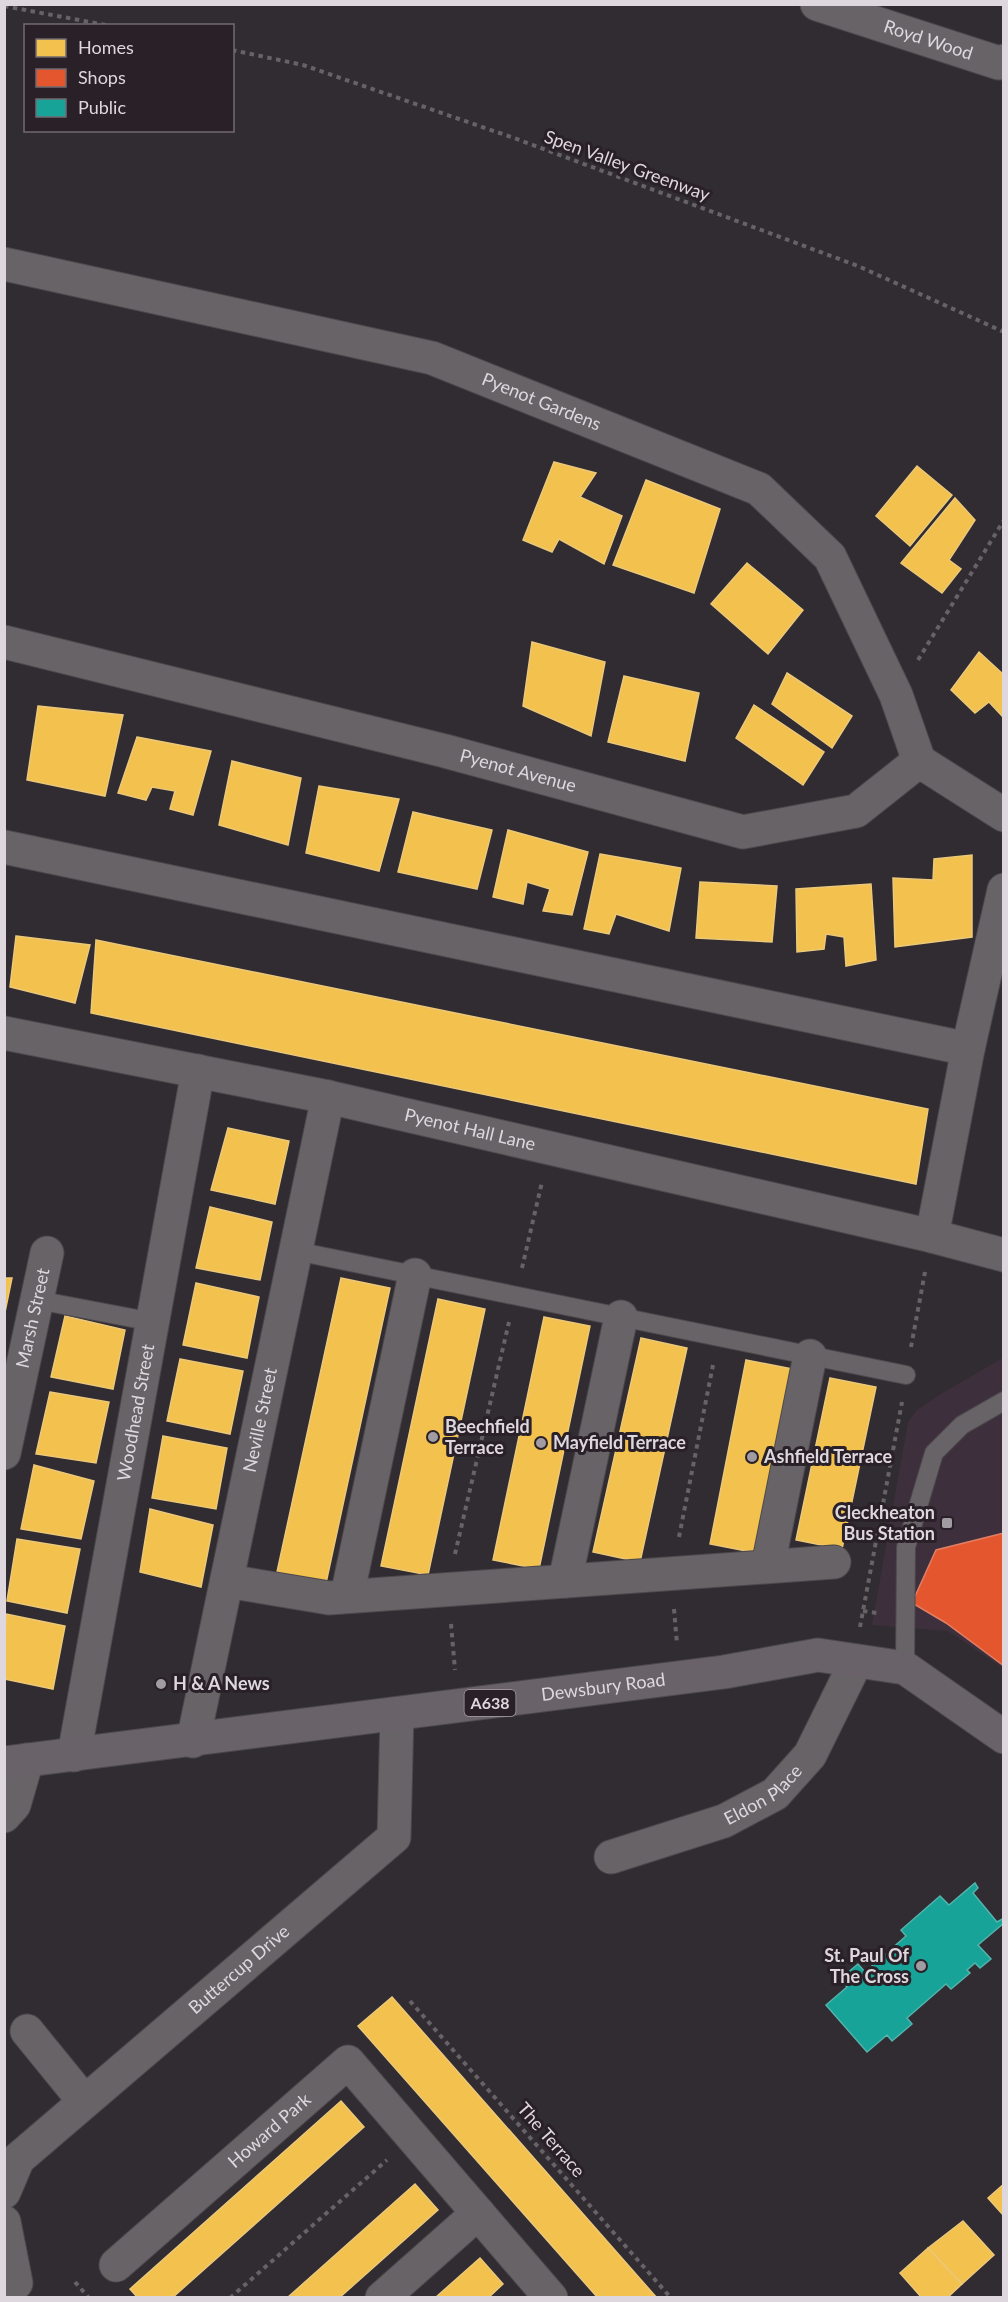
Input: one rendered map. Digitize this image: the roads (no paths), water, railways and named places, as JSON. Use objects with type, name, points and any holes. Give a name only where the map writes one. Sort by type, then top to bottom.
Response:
[{"type":"main road","name":"Dewsbury Road","points":[[75,1755],[679,1678],[818,1656],[904,1668],[1004,1737]]},
{"type":"main road","name":"A638","points":[[16,1762],[75,1755]]},
{"type":"street","name":"Royd Wood","points":[[817,4],[999,63],[1004,61]]},
{"type":"street","name":"Pyenot Gardens","points":[[4,264],[432,358],[759,489],[830,557],[896,696],[920,761]]},
{"type":"street","name":"Pyenot Avenue","points":[[4,642],[445,751],[743,831],[856,811],[920,761]]},
{"type":"street","points":[[920,761],[1004,815]]},
{"type":"street","points":[[4,847],[968,1049]]},
{"type":"street","points":[[932,1236],[968,1049],[1004,890]]},
{"type":"street","name":"Pyenot Hall Lane","points":[[4,1033],[328,1097],[932,1236],[1004,1255]]},
{"type":"street","name":"Woodhead Street","points":[[75,1755],[198,1071]]},
{"type":"street","name":"Neville Street","points":[[194,1741],[328,1097]]},
{"type":"street","name":"Marsh Street","points":[[4,1453],[47,1252]]},
{"type":"street","points":[[347,1596],[415,1275]]},
{"type":"street","points":[[565,1581],[621,1317]]},
{"type":"street","points":[[768,1566],[810,1356]]},
{"type":"street","points":[[226,1581],[329,1598],[834,1562]]},
{"type":"street","name":"Eldon Place","points":[[611,1857],[724,1821],[775,1794],[810,1755],[855,1661]]},
{"type":"street","name":"Buttercup Drive","points":[[4,2192],[18,2159],[394,1838],[397,1714]]},
{"type":"street","points":[[4,1816],[14,1804],[16,1762]]},
{"type":"street","points":[[27,2031],[84,2101]]},
{"type":"street","name":"Howard Park","points":[[116,2265],[348,2062],[551,2298]]},
{"type":"street","points":[[382,2298],[478,2213]]},
{"type":"street","points":[[4,2222],[16,2283]]},
{"type":"lane","points":[[296,1251],[906,1375]]},
{"type":"lane","points":[[37,1300],[153,1322]]},
{"type":"lane","points":[[904,1668],[906,1547],[934,1453],[962,1425],[1004,1401]]},
{"type":"place","name":"Beechfield Terrace","points":[[433,1437]]},
{"type":"place","name":"Mayfield Terrace","points":[[541,1443]]},
{"type":"place","name":"Ashfield Terrace","points":[[752,1457]]},
{"type":"place","name":"Cleckheaton Bus Station","points":[[947,1523]]},
{"type":"place","name":"H & A News","points":[[161,1684]]},
{"type":"place","name":"St. Paul Of The Cross","points":[[921,1966]]}]
